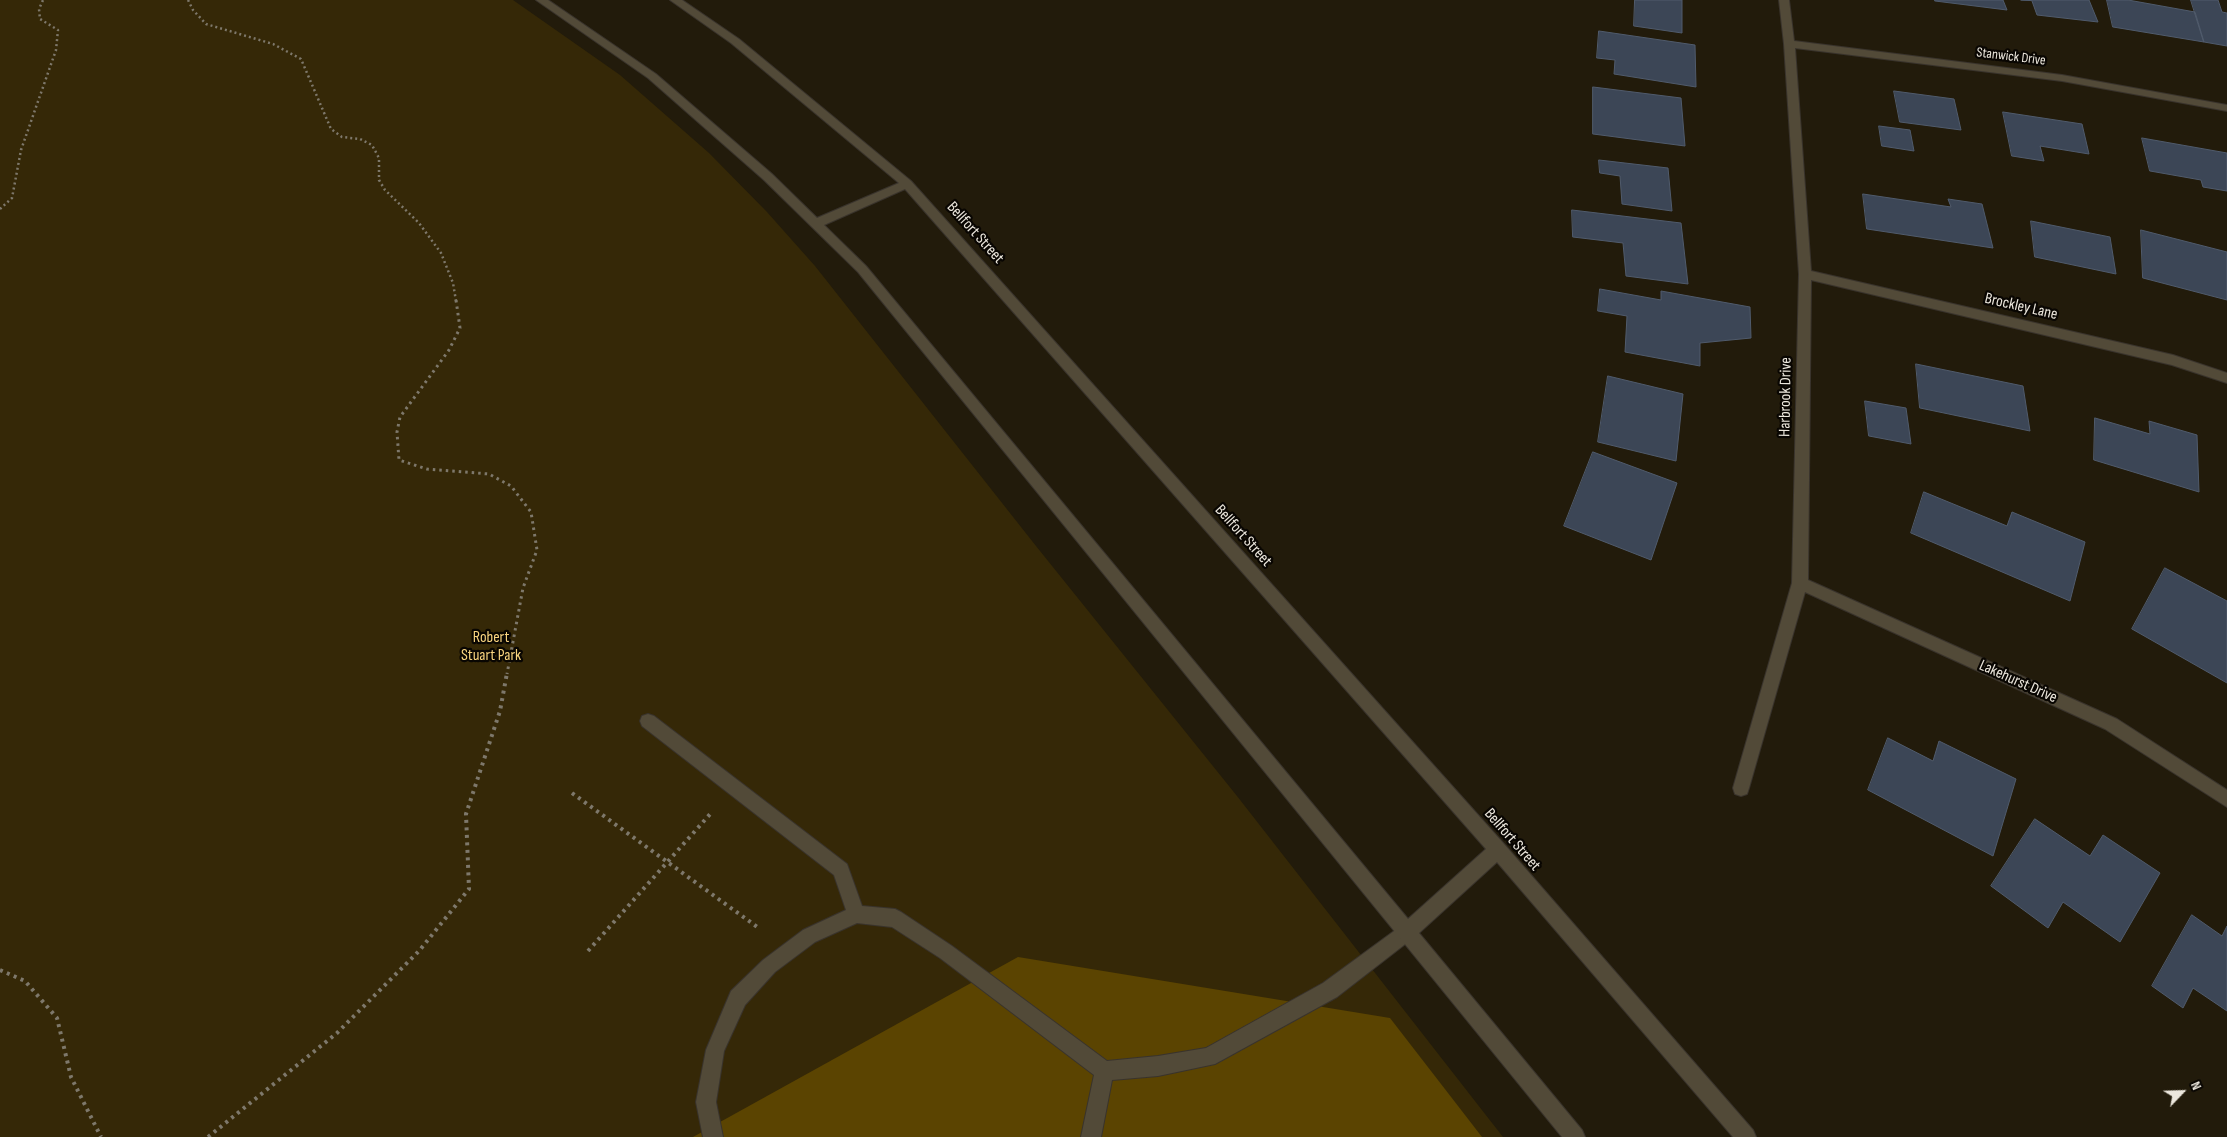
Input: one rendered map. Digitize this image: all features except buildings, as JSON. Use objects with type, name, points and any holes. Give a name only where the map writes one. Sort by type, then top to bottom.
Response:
[{"type":"main road","points":[[541,0],[652,76],[768,178],[862,269],[1575,1137]]},
{"type":"main road","name":"Bellfort Street","points":[[675,0],[735,41],[907,184],[1498,850],[1746,1137]]},
{"type":"main road","name":"Harbrook Drive","points":[[1741,788],[1800,583],[1806,274],[1784,0]]},
{"type":"main road","name":"Stanwick Drive","points":[[1789,44],[2062,78],[2227,108]]},
{"type":"main road","points":[[815,224],[907,184]]},
{"type":"main road","name":"Brockley Lane","points":[[1806,274],[2174,360],[2227,378]]},
{"type":"main road","name":"Lakehurst Drive","points":[[1800,583],[2111,724],[2227,799]]},
{"type":"main road","points":[[648,721],[841,870],[856,914]]},
{"type":"main road","points":[[713,1137],[706,1102],[715,1050],[738,998],[770,966],[809,936],[856,914],[894,918],[946,952],[1104,1071],[1158,1066],[1208,1057],[1330,990],[1407,932],[1498,850]]},
{"type":"main road","points":[[1091,1137],[1104,1071]]},
{"type":"path","points":[[0,209],[12,198],[21,150],[56,50],[58,30],[40,19],[39,9],[43,0]]},
{"type":"path","points":[[188,0],[193,10],[206,24],[273,44],[301,59],[331,130],[342,136],[372,145],[379,158],[379,180],[385,190],[419,223],[441,253],[453,283],[460,328],[449,350],[400,416],[397,432],[399,460],[427,470],[489,474],[511,486],[531,512],[537,550],[524,588],[500,711],[466,814],[469,888],[419,950],[337,1033],[208,1137]]},
{"type":"path","points":[[588,951],[734,788]]},
{"type":"path","points":[[572,793],[761,930],[755,936]]},
{"type":"path","points":[[0,970],[24,981],[57,1018],[71,1078],[101,1137]]},
{"type":"green space","name":"Robert Stuart Park","points":[[0,0],[513,0],[620,75],[709,153],[767,212],[815,266],[1036,546],[1237,796],[1503,1137],[0,1137]]},
{"type":"shaded area","points":[[1018,957],[1390,1018],[1482,1137],[693,1137]]}]
